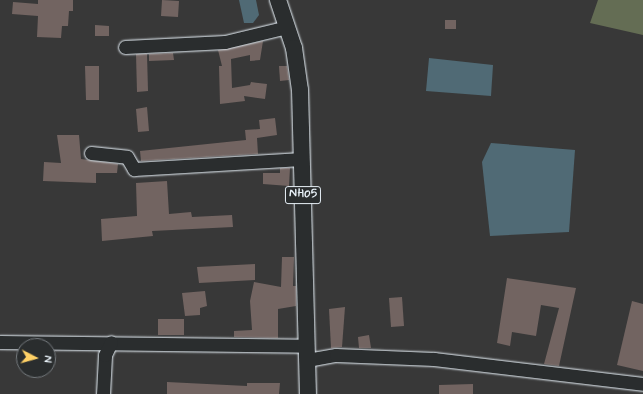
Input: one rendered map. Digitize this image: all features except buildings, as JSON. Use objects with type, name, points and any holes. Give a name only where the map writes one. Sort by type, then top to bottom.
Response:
[{"type":"main road","name":"NH05","points":[[278,0],[294,48],[300,90],[308,394]]},
{"type":"street","points":[[125,47],[225,42],[287,27]]},
{"type":"street","points":[[91,153],[127,157],[134,169],[302,159]]},
{"type":"street","points":[[0,342],[111,342],[434,359],[643,384]]},
{"type":"street","points":[[103,394],[105,355],[111,342]]},
{"type":"green space","points":[[598,0],[643,0],[643,35],[590,23]]},
{"type":"water","points":[[239,0],[256,0],[259,15],[253,23],[244,23]]},
{"type":"water","points":[[429,58],[493,65],[491,96],[426,91]]},
{"type":"water","points":[[491,143],[575,150],[569,232],[490,236],[482,162]]}]
